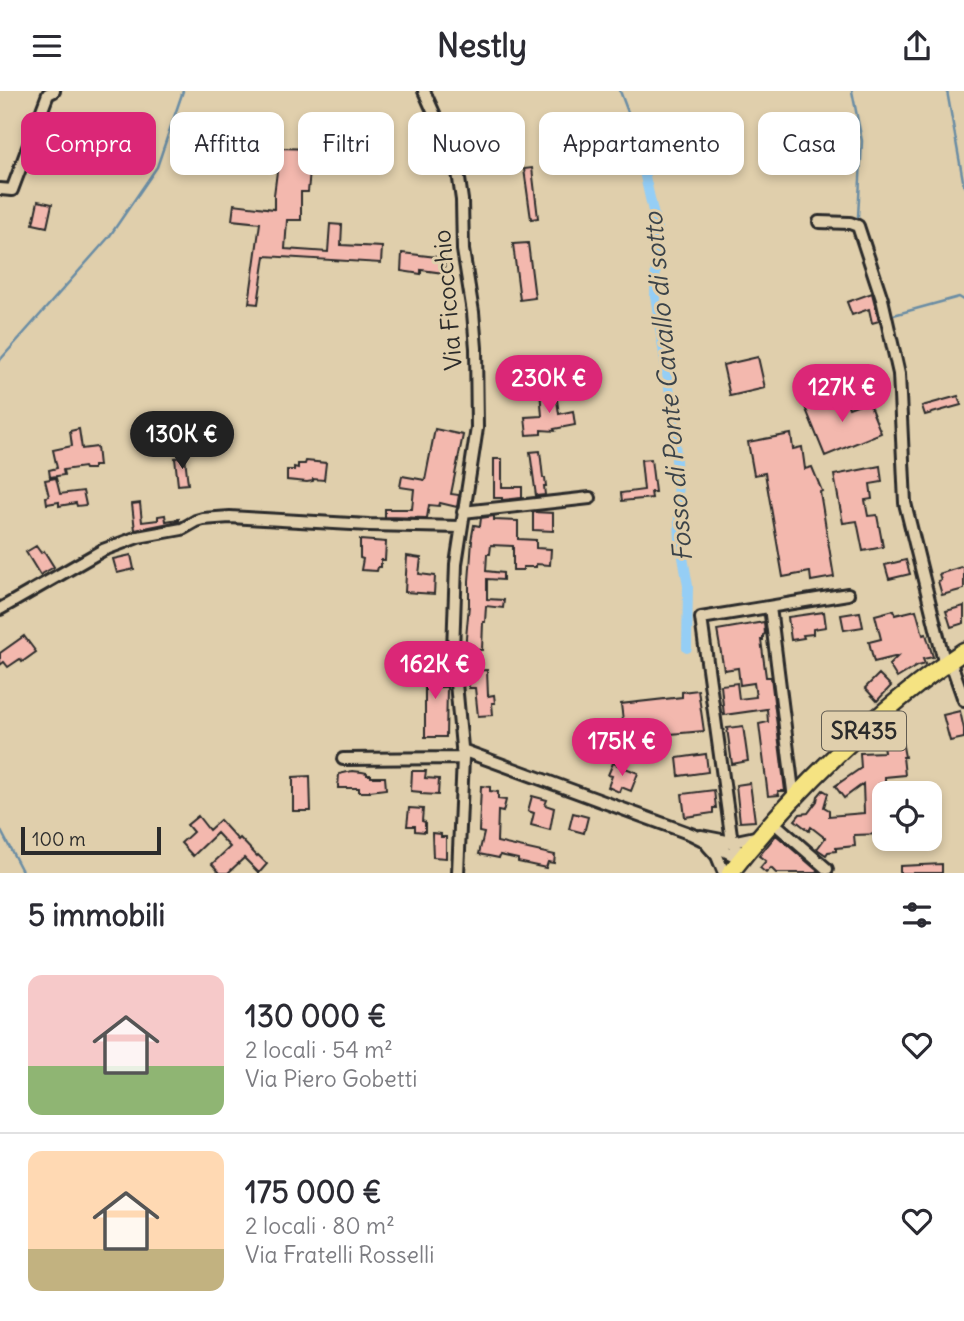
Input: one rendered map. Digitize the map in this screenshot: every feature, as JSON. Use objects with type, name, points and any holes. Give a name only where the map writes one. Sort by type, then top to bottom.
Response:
[{"type":"main road","name":"SR435","points":[[730,873],[794,799],[862,732],[953,659]]},
{"type":"street","points":[[0,189],[12,190],[48,94],[54,91]]},
{"type":"street","name":"Via Ficocchio","points":[[424,91],[458,172],[462,200],[463,250],[474,326],[477,428],[456,564],[453,651],[463,754],[458,873]]},
{"type":"street","points":[[819,222],[850,223],[858,226],[882,299],[899,374],[905,503],[964,700]]},
{"type":"street","points":[[463,512],[590,498]]},
{"type":"street","points":[[0,609],[103,550],[138,537],[182,529],[203,519],[230,517],[461,527]]},
{"type":"street","points":[[741,859],[732,842],[701,618],[848,594]]},
{"type":"street","points":[[770,607],[794,799]]},
{"type":"street","points":[[343,759],[463,754],[691,834],[741,859]]},
{"type":"street","points":[[773,823],[827,869]]},
{"type":"street","points":[[691,834],[732,842],[762,835]]},
{"type":"street","points":[[691,834],[717,856],[724,873]]},
{"type":"building","points":[[284,148],[298,149],[298,175],[310,175],[308,192],[301,192],[301,220],[287,220],[285,249],[328,252],[330,224],[342,225],[341,245],[382,247],[381,263],[265,256],[258,304],[249,303],[260,223],[232,220],[234,204],[274,209],[277,175],[284,175]]},
{"type":"building","points":[[532,168],[538,218],[531,219],[525,169]]},
{"type":"building","points":[[38,201],[52,204],[47,227],[33,224]]},
{"type":"building","points":[[528,243],[535,298],[520,300],[513,244]]},
{"type":"building","points":[[402,253],[445,258],[444,273],[401,271]]},
{"type":"building","points":[[872,293],[879,321],[872,323],[869,309],[852,315],[847,302]]},
{"type":"building","points":[[758,357],[765,388],[730,396],[723,365]]},
{"type":"building","points":[[555,386],[559,414],[573,411],[575,425],[527,435],[525,417],[542,416],[540,389]]},
{"type":"building","points":[[844,396],[849,408],[868,401],[881,433],[825,456],[805,407]]},
{"type":"building","points":[[958,396],[961,405],[925,415],[922,406]]},
{"type":"building","points":[[79,429],[82,449],[97,447],[99,466],[93,466],[93,469],[84,467],[63,470],[64,475],[50,477],[49,470],[57,468],[53,450],[72,446],[70,431]]},
{"type":"building","points":[[435,429],[463,435],[451,494],[459,495],[457,507],[440,503],[439,506],[429,505],[427,518],[385,517],[385,509],[412,509],[414,489],[400,487],[402,476],[425,480]]},
{"type":"building","points":[[791,434],[793,449],[802,447],[805,469],[812,467],[822,491],[820,492],[834,577],[811,581],[810,572],[783,577],[765,473],[754,475],[748,442]]},
{"type":"building","points":[[540,451],[546,486],[545,495],[536,496],[530,452]]},
{"type":"building","points":[[185,457],[188,484],[178,485],[175,458]]},
{"type":"building","points":[[494,459],[502,459],[502,487],[522,487],[522,498],[494,498]]},
{"type":"building","points":[[651,459],[655,492],[651,492],[652,498],[622,501],[621,493],[644,490],[641,460]]},
{"type":"building","points":[[306,461],[326,463],[324,480],[287,480],[287,470],[294,470],[294,467],[298,468],[298,464],[305,464]]},
{"type":"building","points":[[880,466],[882,482],[870,484],[872,499],[865,500],[868,516],[877,515],[883,547],[863,551],[857,521],[843,523],[834,475]]},
{"type":"building","points":[[56,478],[60,494],[83,491],[86,505],[77,506],[76,503],[59,506],[59,502],[47,504],[46,497],[49,496],[45,480]]},
{"type":"building","points":[[140,503],[142,522],[158,520],[158,516],[165,515],[166,521],[179,521],[135,530],[132,504]]},
{"type":"building","points":[[533,512],[553,513],[553,531],[533,530]]},
{"type":"building","points":[[494,516],[494,520],[518,521],[518,539],[536,540],[536,548],[551,549],[550,565],[536,564],[536,567],[513,570],[513,546],[491,545],[490,554],[487,554],[486,571],[503,573],[503,580],[487,579],[487,599],[504,600],[503,608],[486,606],[482,650],[465,649],[474,525],[480,526],[481,518]]},
{"type":"building","points":[[360,540],[386,542],[385,560],[381,560],[381,567],[378,567],[377,571],[361,570],[363,559],[360,558]]},
{"type":"building","points":[[36,546],[41,553],[44,551],[54,567],[40,575],[26,552]]},
{"type":"building","points":[[131,555],[134,569],[117,573],[113,559]]},
{"type":"building","points":[[407,556],[421,558],[419,574],[435,576],[434,594],[405,592]]},
{"type":"building","points":[[906,560],[910,574],[889,579],[885,565]]},
{"type":"building","points":[[964,566],[964,589],[942,595],[939,574]]},
{"type":"building","points":[[964,606],[964,623],[951,627],[946,611]]},
{"type":"building","points":[[894,610],[895,615],[916,610],[933,657],[923,659],[925,664],[897,678],[889,665],[898,656],[874,662],[869,642],[881,639],[875,615]]},
{"type":"building","points":[[824,612],[826,627],[813,629],[813,634],[803,635],[804,638],[791,640],[788,617]]},
{"type":"building","points":[[860,612],[863,627],[844,630],[841,615]]},
{"type":"building","points":[[764,622],[765,634],[761,640],[766,677],[771,677],[785,791],[778,791],[779,795],[768,796],[759,724],[768,722],[767,709],[724,715],[721,685],[737,683],[739,699],[756,697],[754,683],[740,685],[738,668],[724,670],[717,630]]},
{"type":"building","points":[[24,636],[36,652],[22,662],[20,659],[8,667],[4,662],[0,665],[0,653]]},
{"type":"building","points":[[424,660],[441,662],[438,687],[447,687],[446,737],[425,737],[425,678],[422,678]]},
{"type":"building","points":[[487,670],[488,696],[494,695],[493,715],[478,716],[475,688],[469,688],[468,671]]},
{"type":"building","points":[[879,674],[891,686],[877,701],[865,688]]},
{"type":"building","points":[[698,690],[704,731],[625,738],[621,704],[682,697],[682,692]]},
{"type":"building","points":[[960,711],[964,738],[950,741],[943,715]]},
{"type":"building","points":[[743,726],[748,761],[732,764],[727,728]]},
{"type":"building","points":[[902,741],[905,775],[885,777],[885,781],[872,781],[872,834],[854,835],[855,846],[836,848],[836,851],[826,855],[817,849],[825,838],[811,827],[809,831],[795,820],[800,814],[808,813],[823,790],[828,793],[824,807],[829,810],[829,816],[864,813],[863,784],[844,798],[835,786],[861,768],[860,753],[884,752],[883,745]]},
{"type":"building","points":[[706,754],[708,772],[679,776],[677,758]]},
{"type":"building","points":[[613,763],[638,773],[631,791],[621,787],[619,792],[608,787],[612,776],[608,775]]},
{"type":"building","points":[[352,771],[367,773],[371,777],[385,777],[386,789],[359,792],[359,788],[338,788],[339,774]]},
{"type":"building","points":[[412,771],[426,771],[425,778],[439,779],[438,795],[411,791]]},
{"type":"building","points":[[310,776],[311,811],[293,811],[293,777]]},
{"type":"building","points":[[750,783],[755,821],[740,822],[736,785]]},
{"type":"building","points":[[481,786],[490,787],[490,791],[498,792],[498,799],[506,800],[503,812],[498,811],[497,842],[555,855],[554,863],[548,862],[546,868],[500,855],[499,858],[479,854],[484,833],[479,832]]},
{"type":"building","points":[[714,790],[716,808],[713,808],[713,813],[685,817],[682,794]]},
{"type":"building","points":[[532,796],[547,800],[545,805],[554,808],[550,830],[531,825],[534,813],[528,811]]},
{"type":"building","points":[[409,808],[423,809],[425,832],[415,831],[415,826],[407,826]]},
{"type":"building","points":[[573,813],[588,817],[584,833],[569,829]]},
{"type":"building","points":[[198,816],[209,830],[220,820],[238,840],[240,838],[267,864],[259,873],[244,858],[228,873],[220,873],[212,864],[230,847],[217,833],[193,856],[181,843],[193,832],[187,825]]},
{"type":"building","points":[[432,833],[446,837],[446,858],[433,857]]},
{"type":"building","points":[[776,835],[820,873],[776,873],[771,868],[766,873],[760,868],[766,861],[759,856]]},
{"type":"building","points":[[942,864],[942,873],[900,873],[900,866]]},
{"type":"waterway","points":[[0,360],[109,237],[157,167],[183,91]]},
{"type":"waterway","points":[[620,91],[628,112]]},
{"type":"waterway","points":[[852,91],[862,141],[858,217],[860,224]]},
{"type":"waterway","points":[[947,91],[964,186]]},
{"type":"waterway","name":"Fosso di Ponte Cavallo di sotto","points":[[645,175],[657,229],[655,295],[674,420],[680,540],[688,586],[687,648]]},
{"type":"waterway","points":[[890,316],[959,297],[964,300]]},
{"type":"waterway","points":[[0,829],[23,873]]}]
